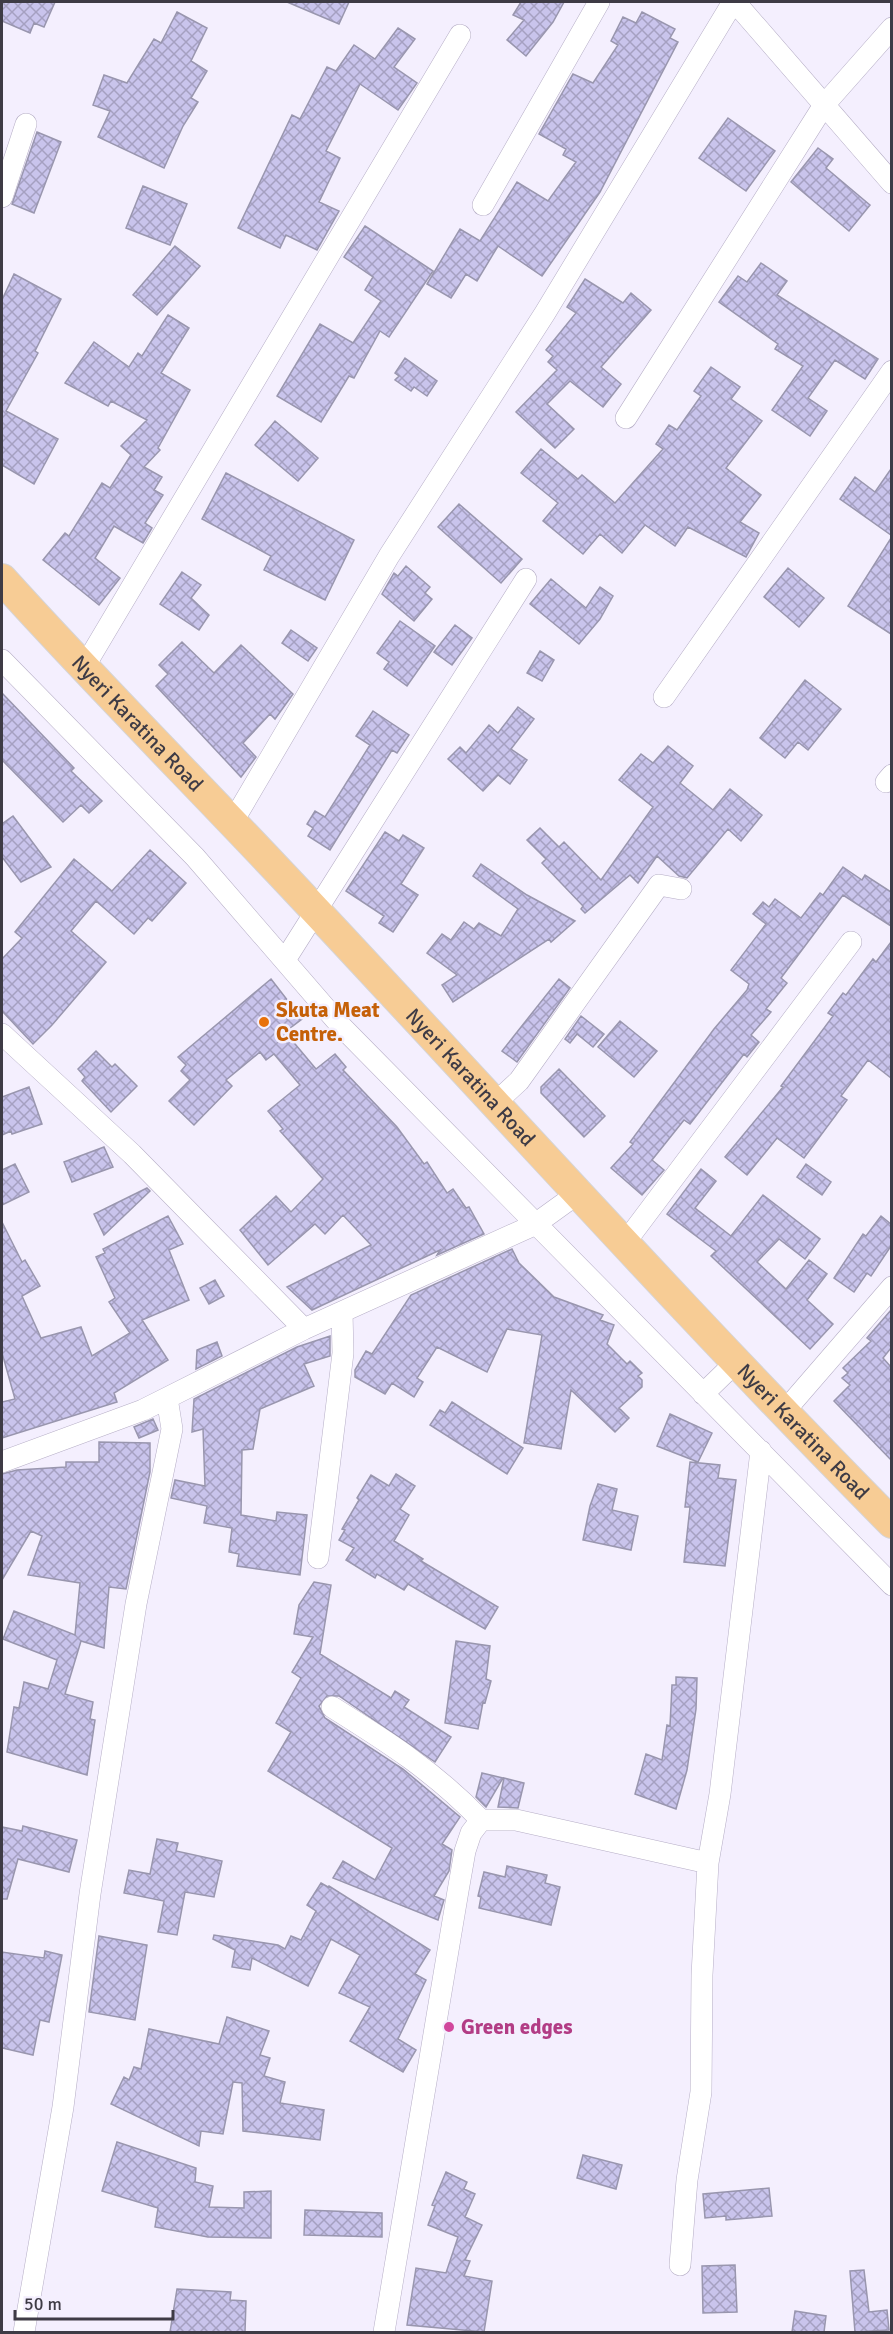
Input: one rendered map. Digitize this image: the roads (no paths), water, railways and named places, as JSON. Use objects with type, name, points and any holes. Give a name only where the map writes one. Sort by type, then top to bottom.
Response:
[{"type":"highway","name":"Nyeri Karatina Road","points":[[2,579],[83,669],[316,911],[493,1105],[735,1363],[891,1522]]},
{"type":"street","points":[[483,205],[599,2]]},
{"type":"street","points":[[232,823],[389,556],[545,313],[734,2],[891,183]]},
{"type":"street","points":[[626,418],[824,105],[891,28]]},
{"type":"street","points":[[83,669],[460,35]]},
{"type":"street","points":[[2,197],[27,124]]},
{"type":"street","points":[[664,697],[891,371]]},
{"type":"street","points":[[285,960],[526,579]]},
{"type":"street","points":[[2,660],[195,857],[341,1026],[534,1225],[761,1451],[891,1585]]},
{"type":"street","points":[[493,1105],[519,1081],[659,885],[681,888]]},
{"type":"street","points":[[624,1244],[851,942]]},
{"type":"street","points":[[2,1034],[132,1154],[304,1329]]},
{"type":"street","points":[[2,1462],[143,1410],[304,1329],[534,1225],[577,1194]]},
{"type":"street","points":[[783,1413],[891,1287]]},
{"type":"street","points":[[318,1558],[343,1353],[342,1312]]},
{"type":"street","points":[[703,1394],[735,1363]]},
{"type":"street","points":[[24,2332],[63,2107],[90,1894],[136,1604],[172,1429],[167,1398]]},
{"type":"street","points":[[680,2265],[687,2180],[701,2092],[702,1975],[708,1863],[720,1794],[761,1451]]},
{"type":"street","points":[[332,1707],[415,1760],[459,1797],[481,1820],[516,1820],[708,1863]]},
{"type":"street","points":[[384,2332],[465,1851],[471,1833],[481,1820]]},
{"type":"place","name":"Skuta Meat Centre.","points":[[264,1022]]},
{"type":"place","name":"Green edges","points":[[449,2027]]}]
